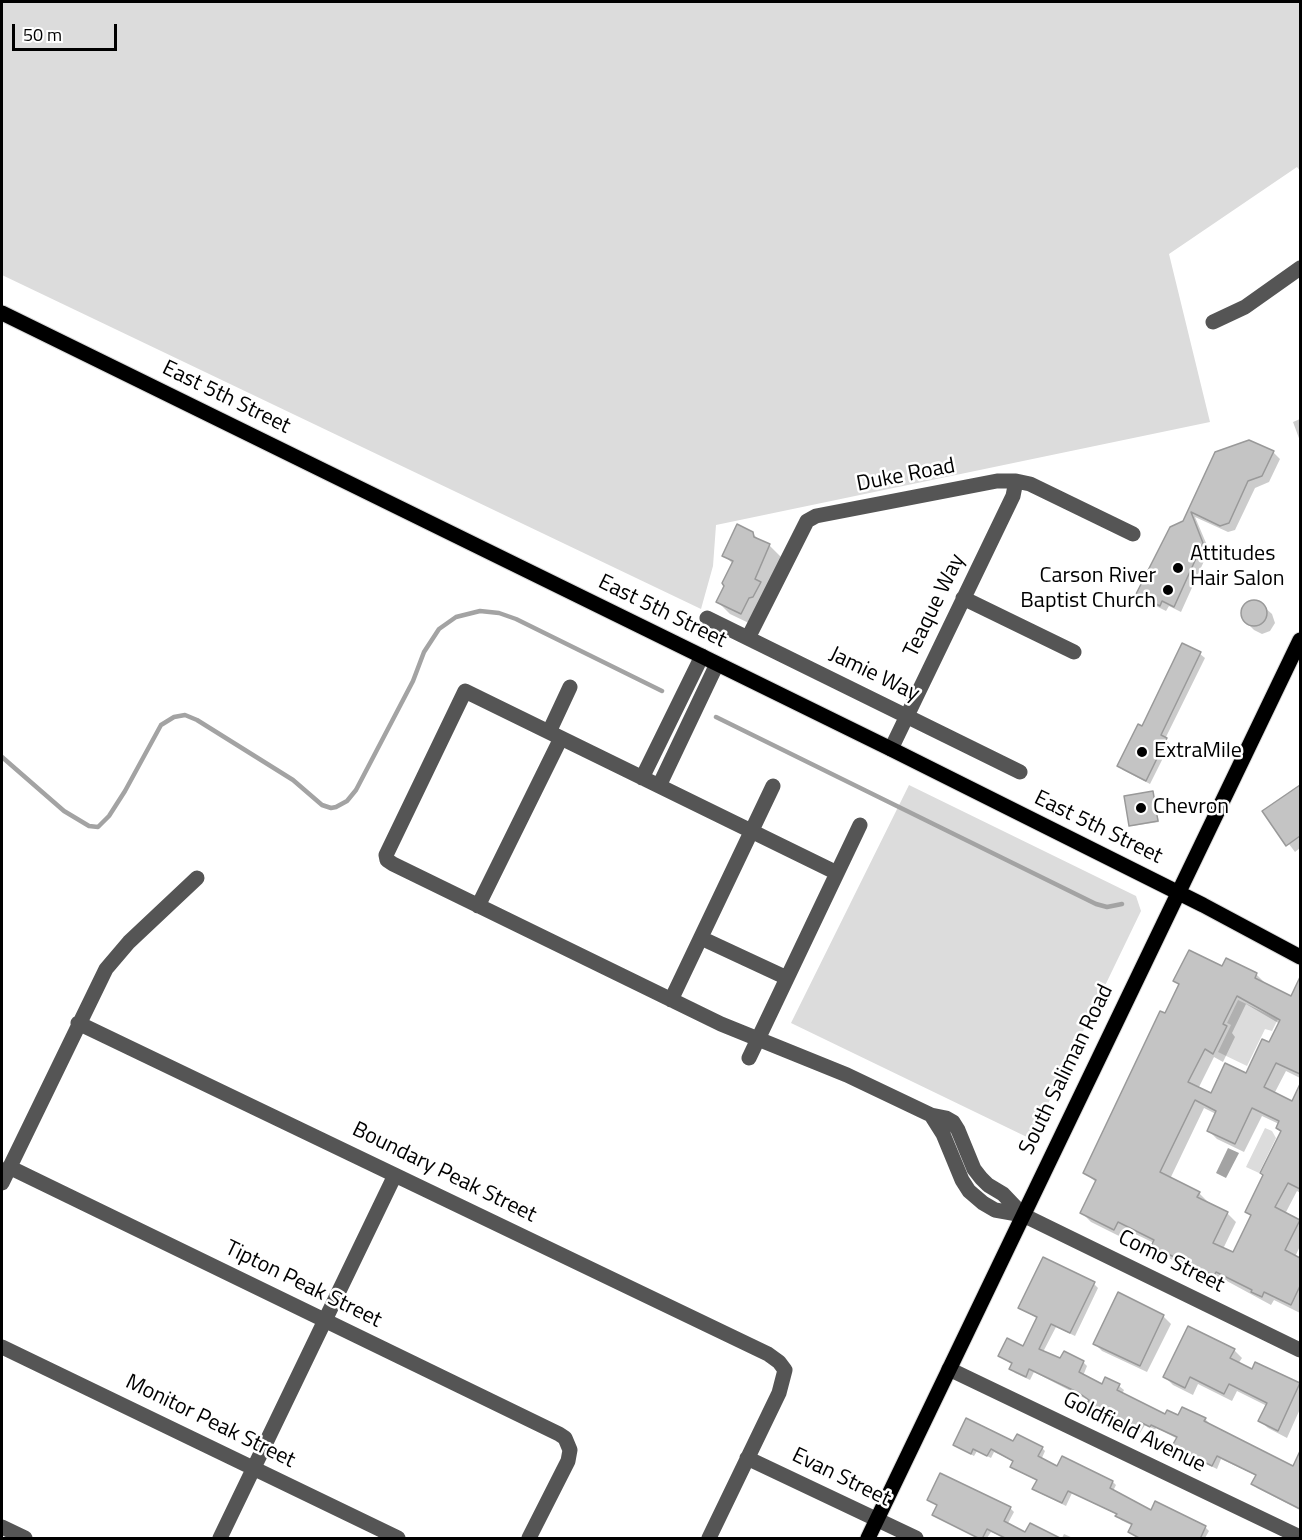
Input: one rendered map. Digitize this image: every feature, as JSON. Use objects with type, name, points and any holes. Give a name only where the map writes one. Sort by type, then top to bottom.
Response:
[{"type":"main road","name":"East 5th Street","points":[[2,313],[891,749],[1178,892],[1300,957]]},
{"type":"main road","name":"South Saliman Road","points":[[868,1539],[1300,640]]},
{"type":"street","points":[[1213,322],[1245,307],[1300,268]]},
{"type":"street","name":"Duke Road","points":[[748,638],[807,521],[816,516],[986,483],[1016,481],[1030,484],[1133,534]]},
{"type":"street","name":"Teaque Way","points":[[891,749],[1013,496],[1016,481]]},
{"type":"street","points":[[963,598],[1074,652]]},
{"type":"street","name":"Jamie Way","points":[[707,618],[1020,772]]},
{"type":"street","points":[[642,778],[702,656]]},
{"type":"street","points":[[659,786],[717,664]]},
{"type":"street","points":[[478,906],[555,735],[570,687]]},
{"type":"street","name":"Como Street","points":[[555,735],[465,691],[386,852],[387,860],[721,1024],[847,1075],[931,1115],[943,1116],[953,1122],[961,1135],[974,1169],[981,1178],[1003,1194],[1023,1215],[1300,1350]]},
{"type":"street","points":[[555,735],[837,873]]},
{"type":"street","points":[[671,1000],[774,786]]},
{"type":"street","points":[[749,1058],[860,825]]},
{"type":"street","points":[[2,1183],[98,983],[116,956],[197,878]]},
{"type":"street","points":[[701,938],[787,978]]},
{"type":"street","name":"Boundary Peak Street","points":[[78,1023],[768,1354],[785,1370],[779,1393],[747,1458]]},
{"type":"street","name":"Tipton Peak Street","points":[[9,1167],[560,1434],[565,1438],[570,1450],[564,1469],[529,1539]]},
{"type":"street","points":[[220,1539],[395,1175]]},
{"type":"street","name":"Monitor Peak Street","points":[[2,1347],[398,1539]]},
{"type":"street","name":"Goldfield Avenue","points":[[949,1369],[1300,1537]]},
{"type":"street","points":[[709,1539],[747,1458]]},
{"type":"street","name":"Evan Street","points":[[747,1458],[916,1539]]},
{"type":"street","points":[[2,1527],[25,1539]]},
{"type":"shaded area","points":[[2,2],[1300,2],[1300,171],[1297,167],[1169,254],[1210,422],[716,525],[713,566],[701,609],[2,275]]},
{"type":"shaded area","points":[[909,785],[1136,896],[1141,911],[1031,1139],[791,1023]]},
{"type":"shaded area","points":[[1238,1000],[1278,1019],[1272,1031],[1265,1029],[1247,1066],[1218,1052],[1231,1025],[1227,1023]]},
{"type":"shaded area","points":[[1265,1128],[1272,1131],[1276,1138],[1259,1173],[1246,1167]]},
{"type":"shaded area","points":[[1228,1148],[1239,1153],[1226,1178],[1216,1173]]},
{"type":"building","points":[[1249,440],[1274,451],[1262,476],[1248,481],[1229,523],[1220,526],[1191,512],[1203,543],[1174,607],[1162,601],[1160,606],[1136,594],[1170,527],[1183,521],[1215,452]]},
{"type":"building","points":[[737,524],[753,532],[754,537],[770,544],[755,579],[761,582],[741,614],[716,602],[733,561],[722,556]]},
{"type":"building","points":[[1254,600],[1263,604],[1267,613],[1263,622],[1254,626],[1245,622],[1241,613],[1245,604]]},
{"type":"building","points":[[1182,643],[1201,652],[1161,735],[1167,738],[1146,781],[1117,766],[1138,724],[1142,726]]},
{"type":"building","points":[[1300,785],[1300,836],[1286,846],[1262,811]]},
{"type":"building","name":"Chevron","points":[[1153,791],[1158,821],[1129,826],[1124,796]]},
{"type":"building","points":[[1189,950],[1222,966],[1226,958],[1257,973],[1255,978],[1291,996],[1300,977],[1300,1074],[1276,1063],[1264,1087],[1292,1101],[1300,1084],[1300,1189],[1288,1183],[1275,1207],[1300,1220],[1285,1250],[1300,1258],[1300,1286],[1291,1305],[1264,1292],[1262,1297],[1216,1272],[1214,1276],[1151,1246],[1154,1240],[1118,1222],[1114,1230],[1080,1213],[1096,1180],[1083,1173],[1160,1011],[1165,1013],[1179,984],[1173,981]],"holes":[[[1237,996],[1280,1020],[1269,1042],[1262,1039],[1246,1073],[1225,1063],[1211,1093],[1188,1082],[1205,1049],[1213,1054],[1227,1026],[1223,1024]],[[1195,1100],[1216,1111],[1207,1131],[1235,1144],[1252,1108],[1279,1121],[1276,1128],[1281,1131],[1260,1173],[1263,1175],[1245,1212],[1251,1215],[1233,1252],[1213,1243],[1228,1212],[1197,1197],[1200,1192],[1160,1172]]]},
{"type":"building","points":[[1043,1257],[1095,1282],[1070,1333],[1051,1324],[1039,1349],[1060,1358],[1064,1351],[1084,1361],[1079,1372],[1102,1384],[1105,1377],[1120,1384],[1117,1390],[1165,1414],[1167,1410],[1178,1415],[1182,1407],[1206,1418],[1204,1421],[1293,1466],[1300,1451],[1300,1509],[1251,1484],[1256,1475],[1217,1456],[1212,1466],[1172,1446],[1177,1437],[1140,1422],[1136,1430],[1086,1405],[1089,1400],[1079,1393],[1029,1369],[1026,1377],[1009,1369],[1012,1363],[998,1356],[1007,1338],[1023,1346],[1037,1317],[1018,1308]]},
{"type":"building","points":[[1118,1292],[1164,1315],[1140,1366],[1093,1344]]},
{"type":"building","points":[[1188,1326],[1235,1349],[1230,1358],[1252,1369],[1255,1362],[1300,1383],[1278,1431],[1258,1421],[1267,1403],[1229,1384],[1224,1394],[1190,1377],[1185,1388],[1163,1377]]},
{"type":"building","points":[[966,1418],[1013,1441],[1017,1434],[1043,1447],[1038,1456],[1057,1466],[1062,1456],[1113,1481],[1110,1488],[1151,1510],[1155,1501],[1206,1526],[1200,1539],[1141,1539],[1128,1532],[1132,1524],[1115,1516],[1117,1514],[1068,1491],[1062,1503],[1032,1489],[1037,1480],[1010,1467],[1013,1461],[991,1449],[987,1456],[973,1449],[971,1454],[953,1445]]},
{"type":"building","points":[[940,1473],[1011,1507],[1004,1521],[1025,1532],[1030,1523],[1062,1539],[1007,1539],[987,1529],[980,1539],[932,1515],[937,1505],[927,1500]]},
{"type":"waterway","points":[[2,757],[64,811],[89,826],[98,827],[109,816],[125,791],[161,725],[174,717],[185,715],[197,720],[293,780],[322,805],[336,807],[347,801],[356,790],[413,681],[424,652],[439,629],[456,617],[480,611],[499,613],[516,619],[662,691]]},
{"type":"waterway","points":[[716,717],[1096,904],[1107,907],[1122,904]]},
{"type":"place","name":"Attitudes Hair Salon","points":[[1178,568]]},
{"type":"place","name":"Carson River Baptist Church","points":[[1168,590]]},
{"type":"place","name":"ExtraMile","points":[[1142,752]]},
{"type":"place","name":"Chevron","points":[[1141,808]]}]
